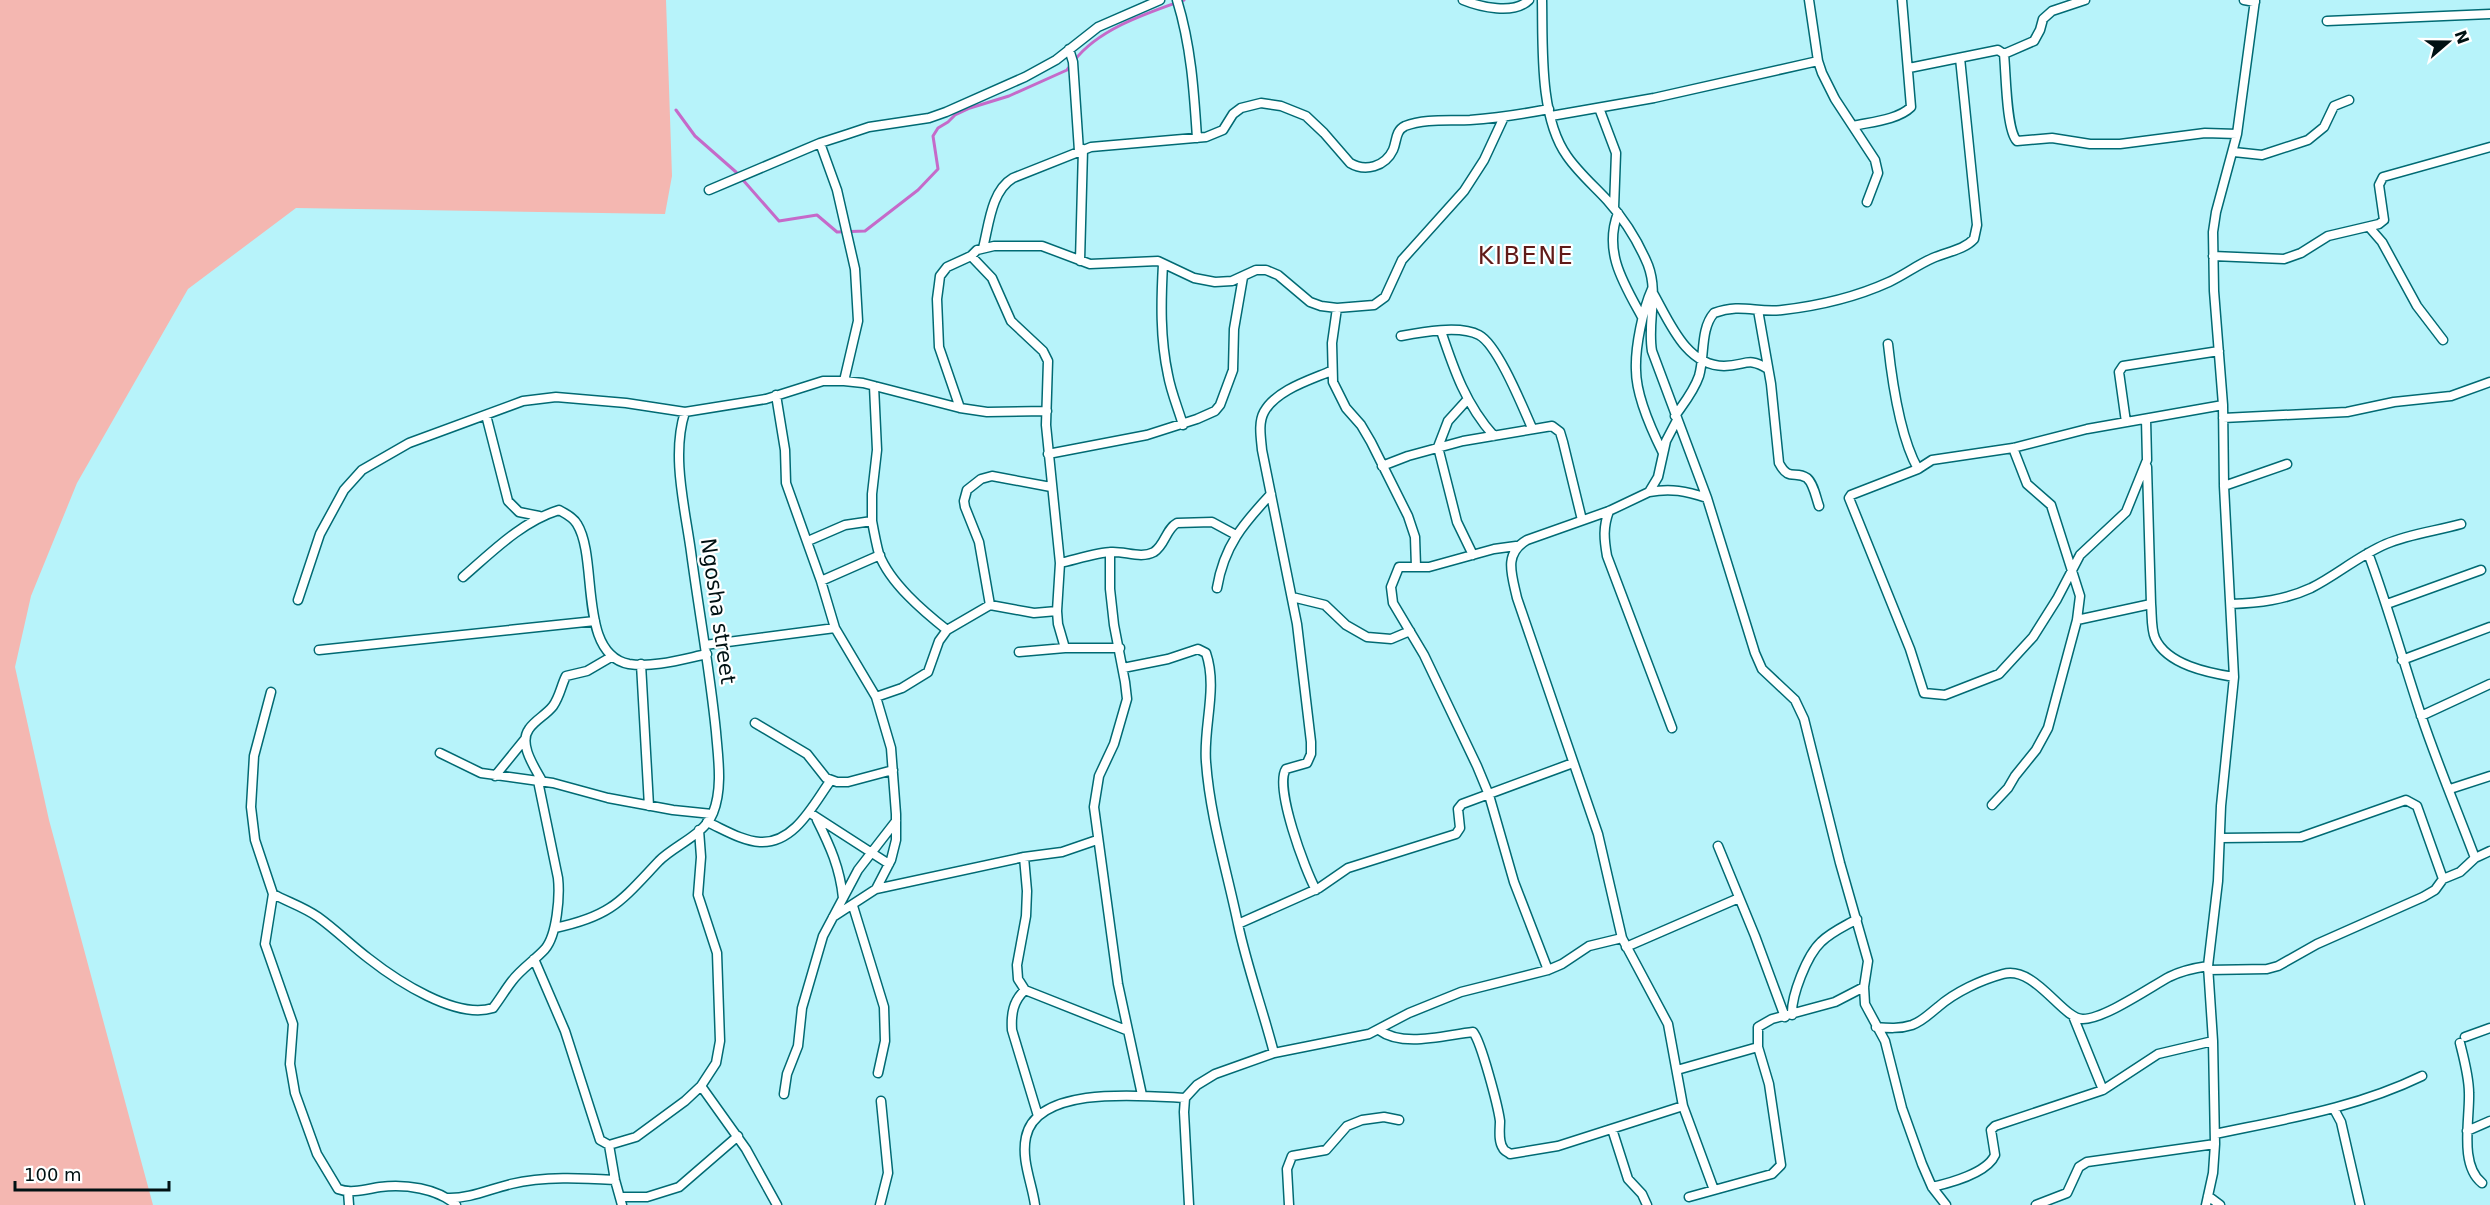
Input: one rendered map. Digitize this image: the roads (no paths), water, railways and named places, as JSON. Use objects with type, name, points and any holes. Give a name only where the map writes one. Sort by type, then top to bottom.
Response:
[{"type":"street","points":[[709,190],[820,143],[869,127],[929,118],[946,112],[1025,78],[1056,60],[1111,20],[1160,0]]},
{"type":"street","points":[[1177,0],[1187,34],[1197,138]]},
{"type":"street","points":[[1463,0],[1491,7],[1507,7],[1526,3],[1529,0]]},
{"type":"street","points":[[1543,0],[1544,59],[1550,112],[1558,142],[1566,155],[1616,211],[1641,249],[1653,289],[1673,330],[1682,342],[1702,360],[1725,366],[1757,362],[1768,369]]},
{"type":"street","points":[[1809,0],[1818,61],[1830,89],[1875,160],[1878,173],[1867,202]]},
{"type":"street","points":[[1853,126],[1888,118],[1909,109],[1912,99],[1902,0]]},
{"type":"street","points":[[2004,54],[2034,41],[2043,19],[2052,11],[2085,0]]},
{"type":"street","points":[[2220,1205],[2207,1200],[2213,1173],[2215,1144],[2213,1041],[2208,968],[2234,677],[2224,486],[2223,405],[2213,231],[2216,212],[2234,152],[2255,1],[2244,0]]},
{"type":"street","points":[[2327,21],[2490,14]]},
{"type":"street","points":[[1070,49],[1081,150],[1080,261]]},
{"type":"street","points":[[1909,69],[1998,50],[2004,54]]},
{"type":"street","points":[[2004,54],[2010,121],[2013,137],[2018,141],[2052,138],[2090,144],[2120,144],[2205,134],[2237,134]]},
{"type":"street","points":[[1649,492],[1658,477],[1666,441],[1676,418],[1693,390],[1702,360],[1706,326],[1714,313],[1732,307],[1784,310],[1864,292],[1934,257],[1964,246],[1974,239],[1977,225],[1960,58]]},
{"type":"street","points":[[983,248],[993,207],[1004,183],[1081,150],[1109,144],[1206,138],[1223,130],[1233,114],[1241,108],[1261,103],[1281,106],[1306,116],[1350,163],[1356,167],[1368,168],[1388,157],[1398,132],[1405,126],[1425,122],[1599,108],[1818,61]]},
{"type":"street","points":[[2234,152],[2262,155],[2308,140],[2324,127],[2334,106],[2349,100]]},
{"type":"street","points":[[1599,108],[1616,153],[1616,211],[1611,235],[1614,256],[1628,291],[1642,317]]},
{"type":"street","points":[[960,408],[939,347],[937,299],[940,276],[947,267],[983,248],[1022,244],[1042,246],[1090,264],[1145,261],[1163,264],[1194,278],[1215,282],[1232,281],[1256,270],[1270,271],[1278,274],[1310,302],[1321,306],[1337,308],[1374,305],[1383,301],[1402,260],[1464,191],[1478,171],[1504,117]]},
{"type":"street","points":[[820,143],[844,214],[855,269],[858,321],[844,381]]},
{"type":"street","points":[[2213,256],[2284,259],[2301,253],[2328,236],[2369,227],[2384,220],[2379,185],[2383,177],[2490,147]]},
{"type":"street","points":[[2369,227],[2382,242],[2417,306],[2443,340]]},
{"type":"street","points":[[971,256],[992,278],[1011,321],[1046,356],[1049,368],[1048,454],[1060,563],[1056,611],[1065,648]]},
{"type":"street","points":[[1163,264],[1160,316],[1163,348],[1168,377],[1183,424]]},
{"type":"street","points":[[1048,454],[1111,443],[1183,424],[1215,411],[1229,385],[1233,370],[1234,329],[1243,277]]},
{"type":"street","points":[[1653,289],[1642,317],[1635,370],[1650,424],[1663,453]]},
{"type":"street","points":[[1653,289],[1650,331],[1652,351],[1707,498],[1755,653],[1762,669],[1795,700],[1804,719],[1868,961],[1864,987],[1865,1004],[1885,1041],[1902,1108],[1932,1187],[1946,1205]]},
{"type":"street","points":[[1337,308],[1331,371],[1338,393],[1361,425],[1412,525],[1416,567]]},
{"type":"street","points":[[1758,310],[1768,369],[1779,463],[1783,471],[1791,476],[1806,477],[1810,481],[1819,506]]},
{"type":"street","points":[[1441,331],[1467,400],[1494,436]]},
{"type":"street","points":[[1401,336],[1441,331],[1474,334],[1483,338],[1506,372],[1532,428]]},
{"type":"street","points":[[1888,344],[1891,374],[1905,436],[1918,469]]},
{"type":"street","points":[[2126,422],[2119,372],[2123,366],[2219,351]]},
{"type":"street","points":[[1316,890],[1294,834],[1282,779],[1286,769],[1307,763],[1311,754],[1301,651],[1262,450],[1260,427],[1263,413],[1272,403],[1290,390],[1331,371]]},
{"type":"street","points":[[298,600],[320,534],[344,490],[362,470],[409,443],[523,401],[556,397],[626,403],[685,412],[776,395],[824,381],[844,381],[874,386],[960,408],[987,412],[1047,411]]},
{"type":"street","points":[[2223,418],[2347,412],[2394,402],[2451,396],[2489,384]]},
{"type":"street","points":[[874,386],[877,450],[872,495],[872,521],[879,555],[899,585],[922,610],[947,630]]},
{"type":"street","points":[[776,395],[785,450],[786,483],[835,628],[876,697],[891,748],[896,840],[889,864],[876,890]]},
{"type":"street","points":[[1467,400],[1448,421],[1438,447],[1457,522],[1473,555]]},
{"type":"street","points":[[2147,460],[2126,512],[2080,555],[2057,599],[2033,637],[1999,674],[1946,695],[1924,693],[1910,649],[1849,498],[1851,495],[1918,469],[1932,459],[2013,448],[2126,422],[2223,405]]},
{"type":"street","name":"Ngosha street","points":[[685,412],[680,445],[682,479],[695,590],[713,699],[718,778],[710,818]]},
{"type":"street","points":[[486,415],[508,501],[519,513],[540,516]]},
{"type":"street","points":[[2146,419],[2151,604],[2155,638],[2166,652],[2201,672],[2234,677]]},
{"type":"street","points":[[1382,466],[1438,447],[1552,426],[1560,432],[1582,520]]},
{"type":"street","points":[[1992,805],[2008,788],[2036,750],[2048,728],[2077,620],[2079,596],[2051,505],[2027,484],[2013,448]]},
{"type":"street","points":[[2224,486],[2287,464]]},
{"type":"street","points":[[990,605],[981,548],[965,507],[967,490],[981,479],[992,476],[1051,487]]},
{"type":"street","points":[[1548,970],[1514,882],[1488,795],[1463,735],[1410,631],[1393,603],[1391,587],[1399,567],[1429,567],[1516,546],[1609,511],[1649,492],[1680,489],[1707,498]]},
{"type":"street","points":[[1217,588],[1221,566],[1236,535],[1271,494]]},
{"type":"street","points":[[463,577],[540,516],[559,510],[570,516],[579,526],[595,621],[603,645],[611,657],[627,663],[641,664],[706,654]]},
{"type":"street","points":[[1609,511],[1604,524],[1607,556],[1672,728]]},
{"type":"street","points":[[807,541],[845,525],[872,521]]},
{"type":"street","points":[[1060,563],[1110,552],[1138,555],[1153,552],[1163,543],[1170,529],[1178,523],[1212,522],[1236,535]]},
{"type":"street","points":[[2231,604],[2271,602],[2312,588],[2368,553],[2389,543],[2461,524]]},
{"type":"street","points":[[1516,546],[1511,555],[1511,565],[1517,598],[1598,834],[1622,938],[1668,1024],[1683,1106],[1714,1190]]},
{"type":"street","points":[[1110,552],[1110,589],[1126,699],[1124,713],[1094,792],[1094,807],[1126,1030],[1142,1095]]},
{"type":"street","points":[[2368,553],[2387,604],[2402,660],[2421,716],[2475,858]]},
{"type":"street","points":[[821,581],[879,555]]},
{"type":"street","points":[[2387,604],[2481,570]]},
{"type":"street","points":[[1292,597],[1325,605],[1346,625],[1367,637],[1391,639],[1410,631]]},
{"type":"street","points":[[2077,620],[2151,604]]},
{"type":"street","points":[[876,697],[902,688],[928,672],[939,641],[947,630],[990,605],[1034,613],[1056,611]]},
{"type":"street","points":[[319,650],[595,621]]},
{"type":"street","points":[[2402,660],[2490,627]]},
{"type":"street","points":[[705,645],[835,628]]},
{"type":"street","points":[[1020,652],[1065,648],[1120,648]]},
{"type":"street","points":[[1123,668],[1168,659],[1198,649],[1206,653],[1209,662],[1210,695],[1205,756],[1207,781],[1244,951],[1274,1053]]},
{"type":"street","points":[[495,776],[525,740],[529,729],[553,705],[561,692],[566,676],[587,671],[611,657]]},
{"type":"street","points":[[641,664],[649,806]]},
{"type":"street","points":[[2421,716],[2490,684]]},
{"type":"street","points":[[271,692],[254,756],[250,807],[255,840],[273,894],[265,944],[293,1024],[291,1078],[306,1126],[322,1164],[338,1189],[348,1191],[396,1186],[431,1191],[456,1205]]},
{"type":"street","points":[[755,723],[807,754],[819,770],[831,780],[848,782],[893,770]]},
{"type":"street","points":[[273,894],[318,917],[396,978],[452,1006],[477,1011],[493,1008],[512,981],[547,946],[555,928],[554,919],[560,893],[540,781],[525,740]]},
{"type":"street","points":[[440,753],[469,769],[495,776],[540,781],[710,818],[746,839],[760,842],[775,840],[813,815],[831,780]]},
{"type":"street","points":[[1238,924],[1316,890],[1348,868],[1360,863],[1456,834],[1460,828],[1457,816],[1460,806],[1573,763]]},
{"type":"street","points":[[2450,789],[2490,776]]},
{"type":"street","points":[[2221,838],[2301,837],[2406,800],[2417,806],[2443,879]]},
{"type":"street","points":[[813,815],[889,864]]},
{"type":"street","points":[[813,815],[836,858],[843,898]]},
{"type":"street","points":[[555,928],[596,917],[613,908],[664,856],[699,830],[710,818]]},
{"type":"street","points":[[784,1094],[787,1074],[798,1046],[802,1008],[823,936],[869,853],[896,820]]},
{"type":"street","points":[[534,959],[565,1031],[597,1135],[609,1145],[636,1137],[685,1101],[701,1086],[716,1063],[720,1041],[717,953],[698,895],[699,830]]},
{"type":"street","points":[[833,917],[876,890],[1024,857],[1062,852],[1097,840]]},
{"type":"street","points":[[1718,846],[1789,1016]]},
{"type":"street","points":[[2073,1016],[2088,1019],[2188,969],[2257,970],[2278,966],[2316,945],[2423,897],[2435,890],[2443,879],[2460,872],[2475,858],[2490,851]]},
{"type":"street","points":[[1024,857],[1027,891],[1023,938],[1017,964],[1018,979],[1025,990],[1126,1030]]},
{"type":"street","points":[[1626,947],[1739,898]]},
{"type":"street","points":[[853,906],[884,1007],[885,1041],[878,1073]]},
{"type":"street","points":[[1789,1016],[1794,995],[1814,950],[1824,939],[1857,919]]},
{"type":"street","points":[[1189,1205],[1185,1098],[1197,1085],[1215,1074],[1274,1053],[1358,1037],[1379,1030],[1409,1013],[1461,992],[1548,970],[1562,964],[1589,946],[1622,938]]},
{"type":"street","points":[[1876,1027],[1910,1026],[1924,1019],[1956,994],[2011,972],[2022,975],[2042,988],[2073,1016],[2103,1090]]},
{"type":"street","points":[[1689,1197],[1772,1174],[1780,1165],[1769,1084],[1758,1047],[1758,1027],[1772,1019],[1835,1002],[1864,987]]},
{"type":"street","points":[[1025,990],[1015,1001],[1011,1017],[1012,1030],[1038,1116]]},
{"type":"street","points":[[2481,1183],[2472,1168],[2467,1131],[2469,1083],[2463,1040],[2490,1028]]},
{"type":"street","points":[[1379,1030],[1386,1035],[1409,1040],[1473,1032],[1484,1058],[1500,1120],[1499,1134],[1503,1149],[1510,1154],[1558,1146],[1683,1106]]},
{"type":"street","points":[[1932,1187],[1961,1179],[1992,1161],[1995,1155],[1990,1135],[1995,1126],[2103,1090],[2158,1054],[2213,1041]]},
{"type":"street","points":[[1677,1070],[1758,1047]]},
{"type":"street","points":[[2215,1134],[2334,1109],[2366,1099],[2422,1076]]},
{"type":"street","points":[[701,1086],[738,1136],[777,1205]]},
{"type":"street","points":[[1035,1205],[1025,1148],[1029,1127],[1038,1116],[1060,1104],[1105,1095],[1185,1098]]},
{"type":"street","points":[[880,1205],[888,1173],[881,1101]]},
{"type":"street","points":[[2334,1109],[2341,1122],[2360,1205]]},
{"type":"street","points":[[1289,1205],[1287,1169],[1292,1156],[1326,1150],[1347,1126],[1362,1120],[1384,1117],[1399,1120]]},
{"type":"street","points":[[2467,1131],[2490,1121]]},
{"type":"street","points":[[1612,1130],[1628,1179],[1642,1194],[1647,1205]]},
{"type":"street","points":[[609,1145],[621,1201],[648,1197],[679,1187],[738,1136]]},
{"type":"street","points":[[2036,1205],[2067,1193],[2079,1167],[2087,1162],[2215,1144]]},
{"type":"street","points":[[447,1198],[464,1197],[530,1181],[615,1180]]},
{"type":"street","points":[[348,1191],[349,1205]]},
{"type":"waterway","points":[[1074,61],[1096,40],[1124,23],[1184,0]]},
{"type":"waterway","points":[[676,110],[695,136],[736,172],[779,221],[817,215],[837,232],[865,231],[918,190],[938,169],[933,136],[938,128],[955,115],[1009,96],[1067,70],[1070,66]]},
{"type":"district","name":"KIBENE","points":[[1526,256]]}]
